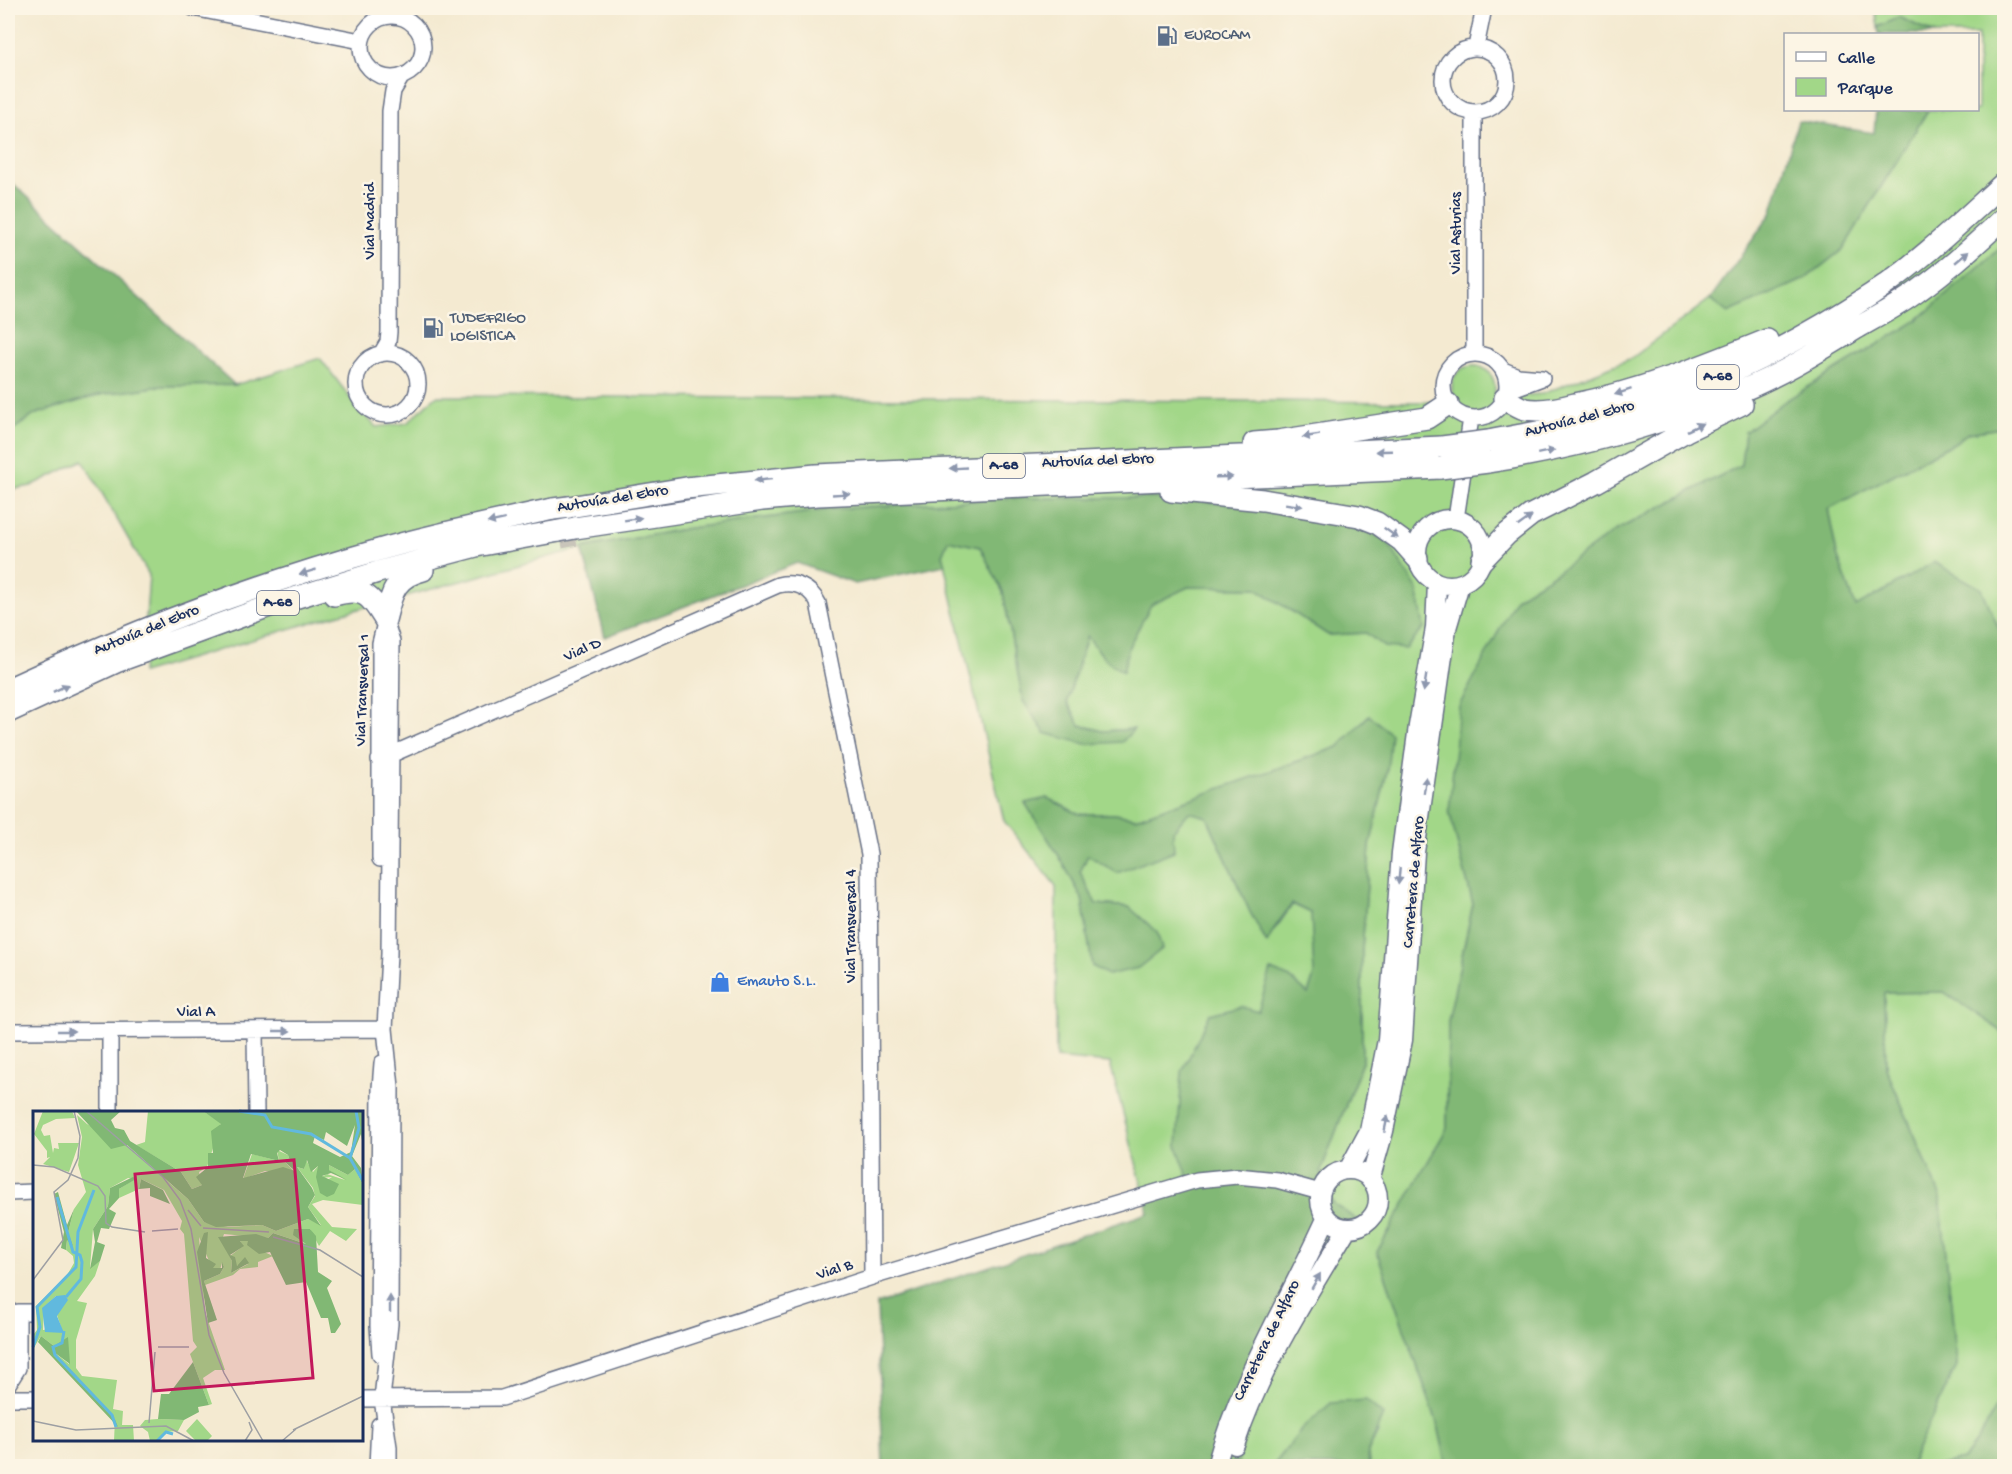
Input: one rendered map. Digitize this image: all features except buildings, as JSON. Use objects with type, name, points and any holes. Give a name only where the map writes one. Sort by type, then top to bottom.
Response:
[{"type":"highway","name":"Autovía del Ebro","points":[[8,712],[116,662],[275,604],[378,572],[476,546],[567,530],[773,499],[895,491],[1440,468],[1488,451],[1666,398],[1731,372],[1774,351],[1874,293],[1923,255],[2004,183]]},
{"type":"highway","name":"Autovía del Ebro","points":[[8,689],[171,620],[269,584],[375,551],[472,526],[561,508],[686,488],[816,475],[1442,447],[1543,453],[1600,440],[1670,419],[1787,369],[1917,293],[1965,254],[2004,218]]},
{"type":"highway","points":[[1506,394],[1524,409],[1557,408],[1602,399],[1679,374],[1785,333],[1820,316],[1923,255]]},
{"type":"highway","points":[[1482,560],[1507,534],[1531,516],[1686,431],[1778,386],[1879,326],[1917,293]]},
{"type":"highway","points":[[1059,463],[1151,450],[1278,441],[1404,422],[1426,418],[1448,404]]},
{"type":"highway","points":[[1069,484],[1100,490],[1153,490],[1209,494],[1263,500],[1359,516],[1377,523],[1402,541],[1417,558]]},
{"type":"highway","points":[[385,620],[392,594],[400,579],[414,572],[527,545],[567,530]]},
{"type":"highway","points":[[146,651],[178,649],[255,620],[347,592],[368,595],[385,620]]},
{"type":"highway","points":[[8,678],[127,628],[171,620]]},
{"type":"main road","points":[[1445,519],[1456,519],[1468,524],[1477,532],[1483,549],[1482,560],[1468,581],[1448,585],[1437,583],[1421,569],[1417,558],[1419,539],[1423,531],[1432,523],[1445,519]]},
{"type":"main road","name":"Carretera de Alfaro","points":[[1348,1170],[1369,1131],[1387,1040],[1401,853],[1434,628],[1437,583]]},
{"type":"main road","name":"Carretera de Alfaro","points":[[1370,1180],[1384,1131],[1403,1040],[1415,852],[1447,628],[1460,584]]},
{"type":"main road","points":[[1348,1170],[1360,1173],[1370,1180],[1377,1196],[1374,1212],[1363,1225],[1347,1228],[1336,1226],[1326,1218],[1320,1206],[1320,1192],[1330,1177],[1348,1170]]},
{"type":"main road","name":"Carretera de Alfaro","points":[[1216,1467],[1248,1374],[1303,1270],[1326,1218]]},
{"type":"main road","name":"Carretera de Alfaro","points":[[1229,1467],[1242,1423],[1282,1339],[1347,1228]]},
{"type":"street","points":[[193,8],[361,41]]},
{"type":"street","points":[[1476,48],[1484,8]]},
{"type":"street","points":[[385,16],[397,16],[409,21],[417,29],[422,40],[423,51],[419,64],[412,71],[392,78],[376,73],[364,62],[361,41],[366,30],[374,21],[385,16]]},
{"type":"street","points":[[1476,48],[1488,50],[1498,57],[1505,68],[1507,80],[1505,93],[1497,103],[1487,110],[1474,112],[1462,109],[1452,102],[1445,91],[1443,79],[1446,67],[1453,56],[1464,50],[1476,48]]},
{"type":"street","name":"Vial Madrid","points":[[376,73],[390,111]]},
{"type":"street","name":"Vial Madrid","points":[[381,354],[388,342],[389,332],[390,111],[393,91],[402,76]]},
{"type":"street","name":"Vial Asturias","points":[[1474,112],[1474,353]]},
{"type":"street","name":"Vial Madrid","points":[[389,332],[393,346],[401,357]]},
{"type":"street","points":[[389,353],[401,357],[411,364],[417,375],[418,387],[415,398],[408,408],[397,414],[385,416],[364,405],[358,394],[356,382],[367,361],[381,354],[389,353]]},
{"type":"street","points":[[1474,353],[1486,355],[1496,361],[1503,370],[1507,379],[1506,394],[1499,408],[1493,413],[1482,418],[1471,418],[1456,412],[1448,404],[1444,395],[1445,373],[1458,358],[1474,353]]},
{"type":"street","points":[[1503,370],[1518,376],[1542,378],[1506,394]]},
{"type":"street","points":[[1456,519],[1471,418]]},
{"type":"street","name":"Vial D","points":[[386,757],[778,585],[790,583],[802,586]]},
{"type":"street","name":"Vial Transversal 4","points":[[802,586],[809,590],[818,603],[869,854],[872,1277]]},
{"type":"street","name":"Vial Transversal 1","points":[[377,1467],[390,1324],[392,1087],[385,1029],[389,954],[386,757],[392,641],[385,620]]},
{"type":"street","name":"Vial A","points":[[8,1030],[385,1029]]},
{"type":"street","points":[[110,1030],[110,1111]]},
{"type":"street","points":[[255,1031],[256,1111]]},
{"type":"street","name":"Vial B","points":[[363,1399],[502,1398],[872,1277],[1197,1180],[1238,1176],[1277,1180],[1320,1192]]},
{"type":"street","points":[[8,1192],[33,1192]]},
{"type":"street","points":[[8,1384],[18,1368],[18,1312],[33,1312]]},
{"type":"street","points":[[8,1398],[33,1398]]},
{"type":"street","name":"Vial Transversal 1","points":[[382,1399],[389,1447],[389,1467]]},
{"type":"green space","points":[[1875,8],[2004,8],[2004,245],[1915,322],[1785,401],[1745,432],[1741,465],[1615,531],[1516,598],[1449,811],[1473,904],[1448,1021],[1447,1128],[1377,1252],[1438,1425],[1447,1466],[1369,1466],[1368,1452],[1378,1432],[1302,1429],[1273,1466],[1237,1466],[1250,1418],[1336,1250],[1364,1224],[1358,1220],[1339,1219],[1321,1171],[1362,1062],[1362,950],[1370,846],[1387,771],[1369,715],[1339,747],[1136,818],[1114,814],[1079,814],[1047,798],[1059,856],[1082,898],[1092,966],[1129,907],[1096,904],[1080,872],[1088,855],[1118,873],[1173,831],[1189,811],[1207,817],[1266,942],[1293,904],[1312,913],[1314,975],[1308,994],[1290,978],[1258,1011],[1188,1177],[1146,1201],[1110,1063],[1056,1058],[1056,886],[1004,821],[942,555],[948,540],[980,547],[1003,592],[1023,701],[1086,744],[1133,729],[1103,731],[1080,725],[1067,701],[1087,636],[1106,660],[1123,671],[1129,646],[1151,604],[1188,587],[1257,588],[1328,635],[1366,633],[1384,647],[1244,505],[1161,498],[1011,498],[834,509],[690,528],[582,548],[329,617],[142,673],[149,575],[83,460],[31,486],[8,490],[8,433],[36,414],[99,395],[162,386],[235,385],[320,358],[355,404],[376,427],[407,423],[436,396],[1427,402],[1454,400],[1452,385],[1456,375],[1463,368],[1472,366],[1482,367],[1490,373],[1494,383],[1494,397],[1542,394],[1632,358],[1710,299],[1728,313],[1805,279],[1843,249],[1927,111],[1979,111],[1979,33],[1933,33],[1899,17],[1878,27]]},
{"type":"green space","points":[[1899,17],[1933,33],[1879,33],[1878,27]]},
{"type":"green space","points":[[1876,111],[1927,111],[1843,249],[1805,279],[1728,313],[1710,299],[1771,214],[1798,121],[1874,133]]},
{"type":"green space","points":[[8,179],[235,385],[162,386],[99,395],[36,414],[8,433]]},
{"type":"green space","points":[[2004,245],[2004,420],[2000,428],[1968,433],[1954,443],[1828,509],[1837,555],[1856,607],[1934,562],[1982,589],[2004,641],[2004,1033],[1944,992],[1884,993],[1886,1068],[1940,1195],[1957,1365],[1909,1466],[1447,1466],[1438,1425],[1377,1252],[1447,1128],[1448,1021],[1473,904],[1449,811],[1459,706],[1516,598],[1615,531],[1741,465],[1745,432],[1785,401],[1915,322]]},
{"type":"green space","points":[[2004,420],[2004,641],[1982,589],[1856,607],[1837,555],[1828,508],[1954,443],[1968,433],[2000,428]]},
{"type":"green space","points":[[1011,498],[1161,498],[1244,505],[1355,526],[1386,540],[1417,588],[1424,628],[1406,649],[1384,647],[1366,633],[1328,635],[1256,588],[1188,587],[1151,605],[1129,646],[1123,672],[1106,660],[1087,636],[1067,702],[1080,725],[1103,731],[1134,729],[1122,742],[1086,744],[1045,733],[1023,701],[1003,592],[980,547],[948,540],[942,555],[945,565],[855,584],[797,563],[605,637],[582,548],[690,528],[834,509]]},
{"type":"green space","points":[[1369,715],[1391,734],[1387,771],[1370,846],[1362,950],[1362,1062],[1321,1171],[1333,1203],[1364,1225],[1336,1250],[1250,1418],[1237,1466],[883,1466],[877,1304],[1148,1213],[1145,1194],[1188,1177],[1177,1146],[1182,1072],[1210,1014],[1241,1006],[1258,1011],[1271,970],[1290,978],[1308,994],[1314,975],[1311,913],[1292,904],[1267,943],[1250,912],[1207,817],[1189,812],[1173,831],[1174,851],[1117,873],[1088,855],[1080,872],[1096,904],[1129,907],[1157,932],[1162,949],[1138,968],[1108,975],[1092,966],[1082,898],[1059,856],[1025,803],[1047,798],[1079,814],[1114,814],[1136,818],[1338,747]]},
{"type":"green space","points":[[1944,992],[2004,1033],[2004,1389],[1987,1425],[1963,1460],[1937,1466],[1909,1466],[1957,1365],[1940,1195],[1886,1068],[1884,993]]},
{"type":"green space","points":[[2004,1389],[2004,1466],[1937,1466],[1963,1460],[1987,1425]]},
{"type":"green space","points":[[1366,1400],[1383,1415],[1368,1452],[1369,1466],[1273,1466],[1302,1429],[1331,1403]]},
{"type":"tunnel","points":[[560,496],[570,547]]},
{"type":"place","name":"EUROCAM","points":[[1167,36]]},
{"type":"place","name":"TUDEFRIGO LOGISTICA","points":[[433,328]]},
{"type":"place","name":"Emauto S.L.","points":[[720,982]]}]
